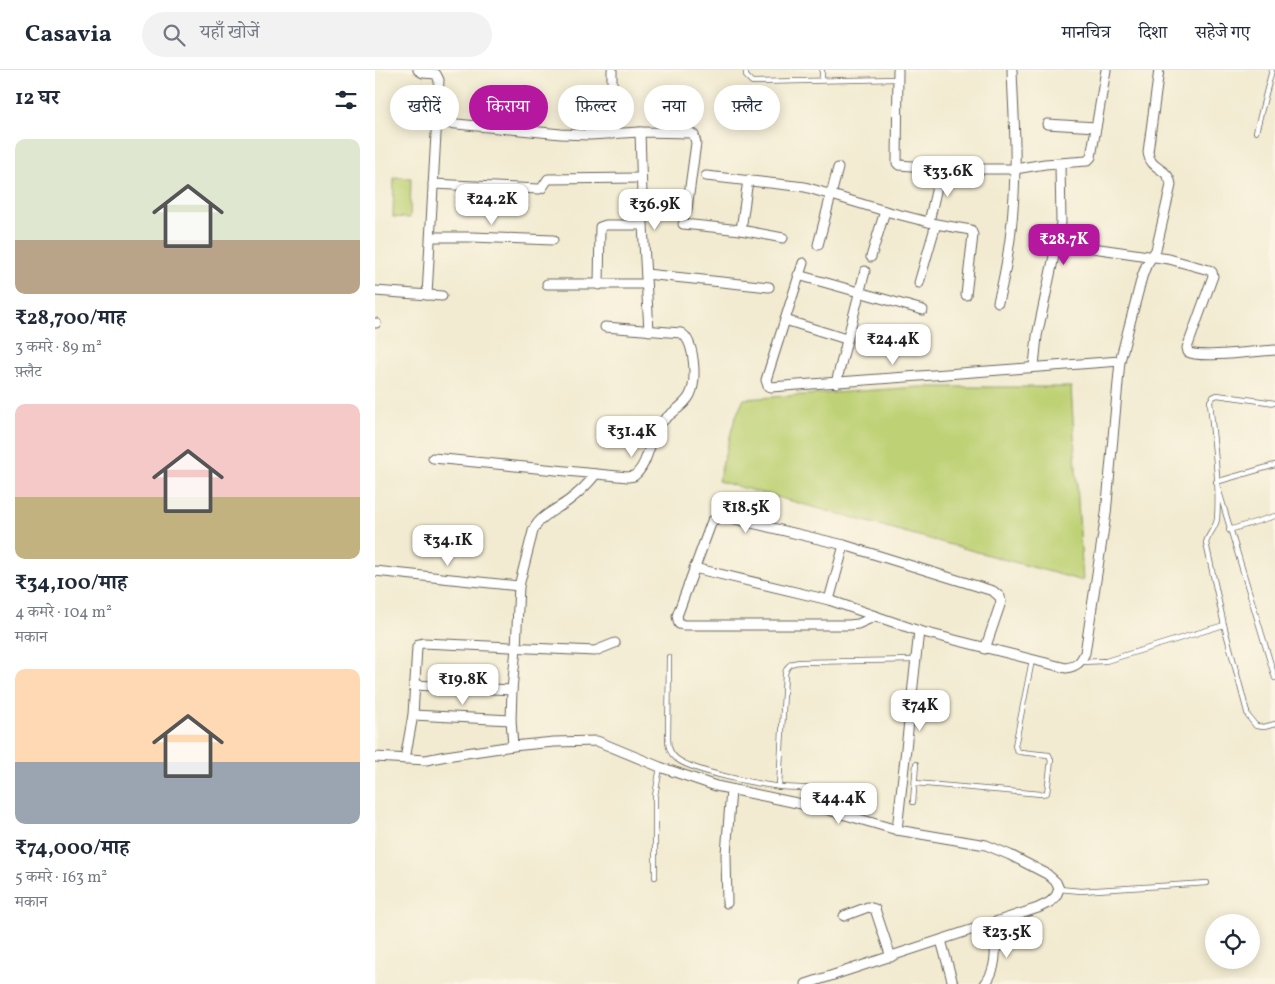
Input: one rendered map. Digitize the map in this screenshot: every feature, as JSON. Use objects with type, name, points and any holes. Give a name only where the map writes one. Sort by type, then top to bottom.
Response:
[{"type":"street","points":[[418,70],[423,73],[439,72],[439,85]]},
{"type":"street","points":[[612,70],[612,134]]},
{"type":"street","points":[[998,302],[1004,279],[1015,169],[1012,70]]},
{"type":"street","points":[[898,74],[897,163],[899,165],[941,169],[1015,169],[1045,164],[1087,161],[1091,157],[1106,70]]},
{"type":"street","points":[[694,568],[829,600],[919,631],[985,649],[1066,668],[1074,667],[1080,662],[1085,653],[1106,514],[1120,361],[1142,276],[1156,250],[1171,185],[1167,174],[1152,164],[1148,152],[1159,70]]},
{"type":"street","points":[[459,124],[561,134],[691,133],[694,135],[696,143],[687,208]]},
{"type":"street","points":[[1047,124],[1096,127]]},
{"type":"street","points":[[427,295],[436,130]]},
{"type":"street","points":[[640,132],[649,331]]},
{"type":"street","points":[[1034,366],[1040,320],[1061,223],[1060,164]]},
{"type":"street","points":[[818,245],[838,168]]},
{"type":"street","points":[[919,283],[941,169]]},
{"type":"street","points":[[706,176],[805,187],[932,223],[966,229],[972,232],[966,295]]},
{"type":"street","points":[[433,184],[539,189],[544,186],[547,179],[641,178]]},
{"type":"street","points":[[741,230],[749,180]]},
{"type":"street","points":[[871,257],[885,210]]},
{"type":"street","points":[[683,224],[741,230],[783,238]]},
{"type":"street","points":[[599,284],[600,227],[606,225],[643,226]]},
{"type":"street","points":[[431,237],[553,240]]},
{"type":"street","points":[[1058,243],[1151,258],[1169,259],[1212,272],[1213,276],[1187,348],[1188,352],[1190,354],[1211,354],[1275,350]]},
{"type":"street","points":[[803,263],[766,380],[768,386],[771,387],[1120,361]]},
{"type":"street","points":[[836,383],[865,271]]},
{"type":"street","points":[[646,274],[769,286]]},
{"type":"street","points":[[798,276],[923,310]]},
{"type":"street","points":[[547,284],[647,284]]},
{"type":"street","points":[[375,291],[442,296]]},
{"type":"street","points":[[785,320],[847,340]]},
{"type":"street","points":[[433,458],[628,477],[634,476],[638,472],[657,428],[664,419],[684,404],[691,394],[694,381],[693,355],[689,340],[681,333],[605,327]]},
{"type":"street","points":[[513,746],[511,720],[512,690],[519,586],[536,523],[569,500],[596,474]]},
{"type":"street","points":[[876,616],[858,624],[849,625],[679,624],[677,616],[713,521],[721,516],[843,545],[997,594],[1001,602],[985,649]]},
{"type":"street","points":[[829,600],[843,545]]},
{"type":"street","points":[[375,571],[519,586]]},
{"type":"street","points":[[897,830],[919,631]]},
{"type":"street","points":[[405,759],[413,714],[417,647],[419,644],[595,651],[615,642]]},
{"type":"street","points":[[414,685],[512,690]]},
{"type":"street","points":[[413,714],[511,720]]},
{"type":"street","points":[[375,757],[426,760],[513,746],[570,741],[597,741],[698,781],[731,790],[821,808],[897,830],[986,845],[1047,874],[1056,882],[1059,889],[1056,896],[1050,902],[1038,908],[994,924],[835,973],[806,984]]},
{"type":"street","points":[[727,903],[726,854],[731,790]]},
{"type":"street","points":[[844,916],[868,907],[875,909],[891,957]]},
{"type":"street","points":[[985,984],[993,970],[996,952],[994,924]]},
{"type":"street","points":[[941,940],[953,984]]},
{"type":"lane","points":[[746,70],[746,76],[752,82],[822,80],[898,74]]},
{"type":"lane","points":[[822,70],[822,80]]},
{"type":"lane","points":[[1256,132],[1272,70]]},
{"type":"lane","points":[[1275,403],[1217,395],[1210,401],[1217,521],[1207,536],[1206,543],[1224,625],[1248,716],[1256,726],[1264,727],[1275,724]]},
{"type":"lane","points":[[1216,482],[1275,465]]},
{"type":"lane","points":[[1216,482],[1275,678]]},
{"type":"lane","points":[[1229,530],[1275,516]]},
{"type":"lane","points":[[1080,662],[1106,661],[1224,625]]},
{"type":"lane","points":[[669,657],[668,739],[671,753],[685,763],[707,771],[779,787],[819,792],[822,798],[821,808]]},
{"type":"lane","points":[[779,787],[785,674],[786,668],[789,665],[794,662],[916,660]]},
{"type":"lane","points":[[915,783],[1047,793],[1051,760],[1049,755],[1020,752],[1015,749],[1032,660]]},
{"type":"lane","points":[[913,802],[917,764]]},
{"type":"lane","points":[[655,877],[655,796],[660,767]]},
{"type":"lane","points":[[1059,889],[1097,890],[1207,883]]},
{"type":"green space","points":[[394,177],[411,178],[410,218],[393,217]]},
{"type":"green space","points":[[919,387],[1071,387],[1083,581],[718,481],[735,418],[744,399]]}]
